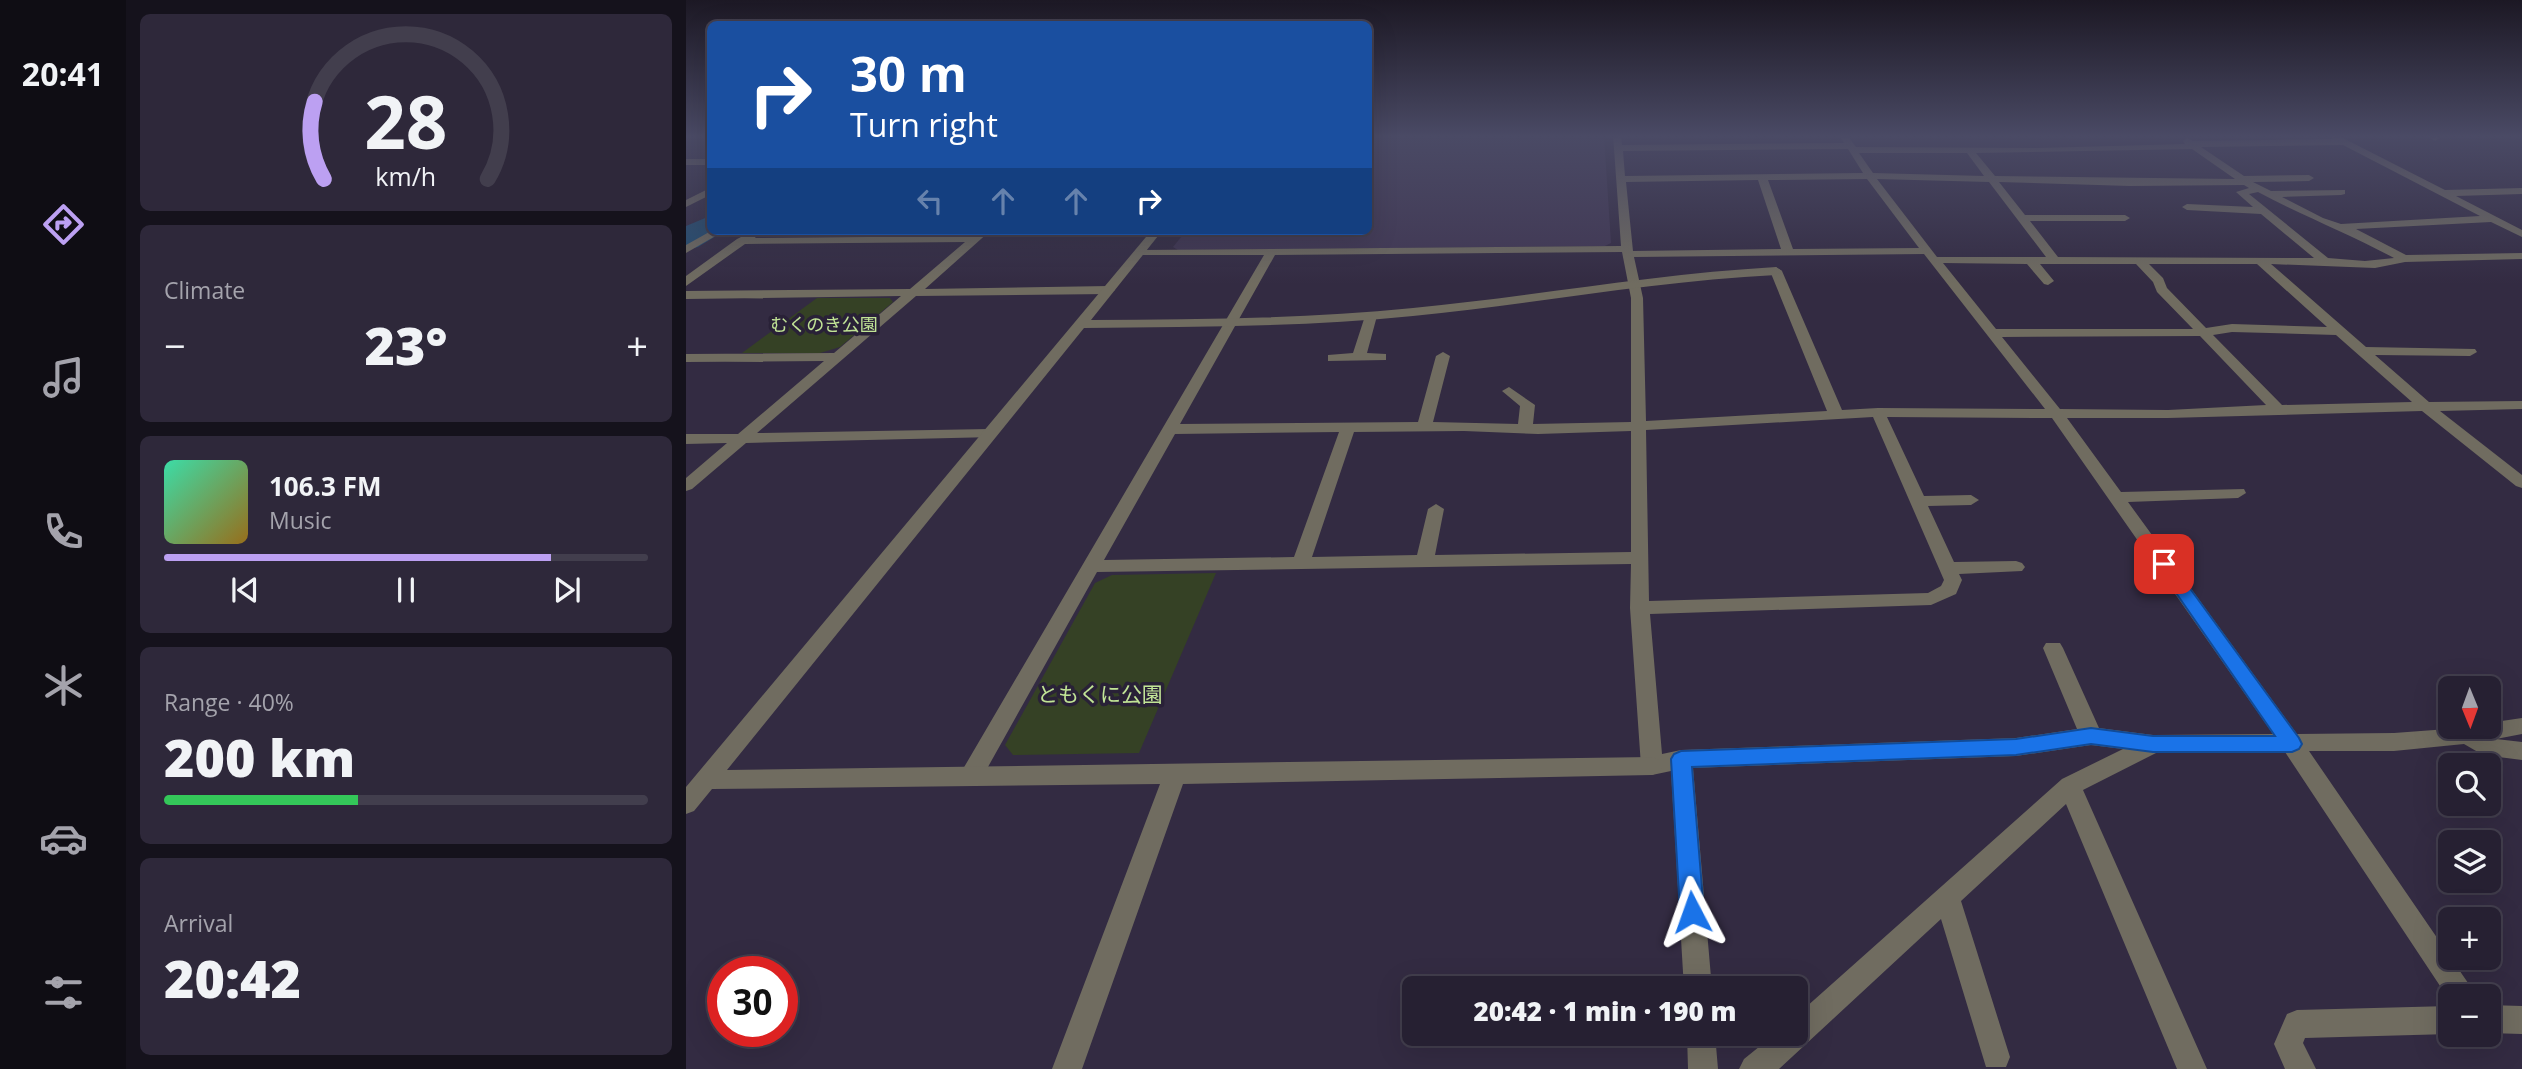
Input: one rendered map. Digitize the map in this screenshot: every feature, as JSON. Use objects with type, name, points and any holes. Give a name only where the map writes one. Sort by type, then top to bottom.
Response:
[{"type":"street","points":[[1621,185],[1627,251],[1637,298],[1640,608],[1652,766]]},
{"type":"street","points":[[1765,185],[1788,252]]},
{"type":"street","points":[[1877,185],[2056,413],[2292,744],[2455,984]]},
{"type":"street","points":[[1997,185],[2055,261]]},
{"type":"street","points":[[2252,185],[2319,220],[2340,226],[2404,259]]},
{"type":"street","points":[[2323,185],[2336,192],[2241,192],[2325,261]]},
{"type":"street","points":[[2428,185],[2522,234]]},
{"type":"street","points":[[2444,193],[2522,191]]},
{"type":"street","points":[[686,204],[707,193]]},
{"type":"street","points":[[2187,207],[2263,211]]},
{"type":"street","points":[[2022,218],[2125,218]]},
{"type":"street","points":[[2340,226],[2494,219]]},
{"type":"street","points":[[686,250],[712,235]]},
{"type":"street","points":[[686,282],[751,235]]},
{"type":"street","points":[[741,241],[980,235]]},
{"type":"street","points":[[686,486],[980,235]]},
{"type":"street","points":[[686,804],[696,781],[1154,235]]},
{"type":"street","points":[[1140,252],[1788,252],[1931,255],[2031,261],[2325,261],[2374,264],[2394,263],[2404,259],[2522,256]]},
{"type":"street","points":[[971,776],[1271,252]]},
{"type":"street","points":[[2031,261],[2048,281]]},
{"type":"street","points":[[2140,261],[2159,281],[2161,289],[2278,409]]},
{"type":"street","points":[[2260,261],[2424,405],[2522,483]]},
{"type":"street","points":[[1081,324],[1230,323],[1371,316],[1634,283],[1776,271],[1836,414]]},
{"type":"street","points":[[686,295],[1109,290]]},
{"type":"street","points":[[1359,357],[1371,316]]},
{"type":"street","points":[[1992,333],[2203,332],[2232,328],[2340,331]]},
{"type":"street","points":[[2363,351],[2470,352]]},
{"type":"street","points":[[1424,426],[1443,356]]},
{"type":"street","points":[[686,358],[836,357]]},
{"type":"street","points":[[1333,358],[1381,357]]},
{"type":"street","points":[[1509,391],[1528,405],[1525,428]]},
{"type":"street","points":[[1172,429],[1640,426],[1801,419],[1878,412],[2168,414],[2424,405],[2522,405]]},
{"type":"street","points":[[1640,608],[1931,599],[1949,590],[1953,580],[1878,412]]},
{"type":"street","points":[[1301,563],[1348,427]]},
{"type":"street","points":[[686,439],[989,434]]},
{"type":"street","points":[[2116,497],[2238,493]]},
{"type":"street","points":[[1917,501],[1971,500]]},
{"type":"street","points":[[1425,561],[1436,509]]},
{"type":"street","points":[[1091,566],[1641,558]]},
{"type":"street","points":[[1947,568],[2016,567]]},
{"type":"street","points":[[2053,648],[2091,736]]},
{"type":"street","points":[[2501,730],[2522,726]]},
{"type":"street","points":[[696,781],[1652,766],[1681,759],[2016,747],[2091,736],[2153,744],[2394,742],[2438,738]]},
{"type":"street","points":[[2473,739],[2483,746],[2522,751]]},
{"type":"street","points":[[1754,1069],[1760,1067],[2070,786],[2153,744]]},
{"type":"street","points":[[1681,759],[1697,976]]},
{"type":"street","points":[[1067,1069],[1175,775]]},
{"type":"street","points":[[2070,786],[2192,1069]]},
{"type":"street","points":[[1947,896],[1996,1057]]},
{"type":"street","points":[[2501,1019],[2522,1020]]},
{"type":"street","points":[[2301,1069],[2288,1044],[2297,1024],[2438,1020]]},
{"type":"street","points":[[1702,1046],[1703,1069]]},
{"type":"shaded area","points":[[1372,185],[1607,185],[1611,243],[1605,246],[1178,250],[1173,247],[1183,235],[1372,235]]},
{"type":"green space","name":"むくのき公園","points":[[817,298],[890,298],[893,302],[840,347],[820,353],[742,353]]},
{"type":"green space","name":"ともくに公園","points":[[1216,573],[1139,753],[1013,755],[1005,745],[1095,583],[1112,575]]},
{"type":"waterway","points":[[686,240],[707,228]]},
{"type":"route","points":[[1692,912],[1681,759],[2016,747],[2091,736],[2153,744],[2292,744],[2164,564]]}]
